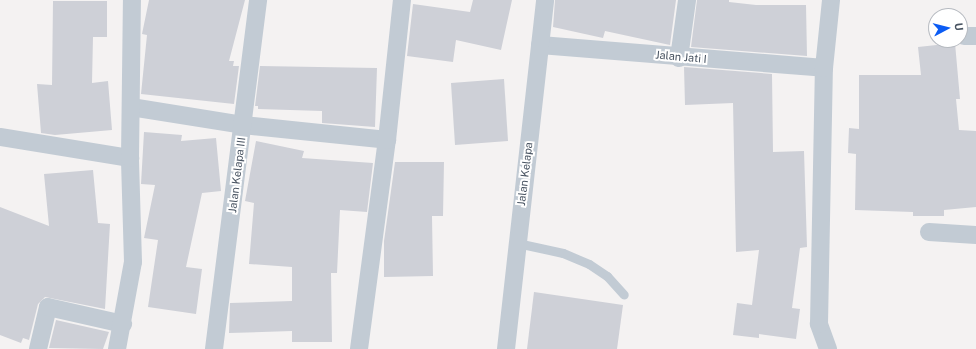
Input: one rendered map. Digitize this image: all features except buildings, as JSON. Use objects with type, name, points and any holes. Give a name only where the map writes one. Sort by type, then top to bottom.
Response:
[{"type":"street","points":[[117,349],[123,324],[133,262],[130,158],[132,0]]},
{"type":"street","name":"Jalan Kelapa III","points":[[214,349],[258,0]]},
{"type":"street","points":[[359,349],[387,140],[402,0]]},
{"type":"street","name":"Jalan Kelapa","points":[[506,349],[545,0]]},
{"type":"street","points":[[679,58],[687,0]]},
{"type":"street","points":[[828,349],[818,324],[824,68],[831,0]]},
{"type":"street","name":"Jalan Jati I","points":[[540,45],[679,58],[824,68]]},
{"type":"street","points":[[131,107],[243,125],[387,140]]},
{"type":"street","points":[[0,137],[130,158]]},
{"type":"street","points":[[929,232],[976,235]]},
{"type":"street","points":[[38,349],[48,307],[123,324]]},
{"type":"lane","points":[[517,243],[563,253],[589,264],[606,276],[624,295]]}]
